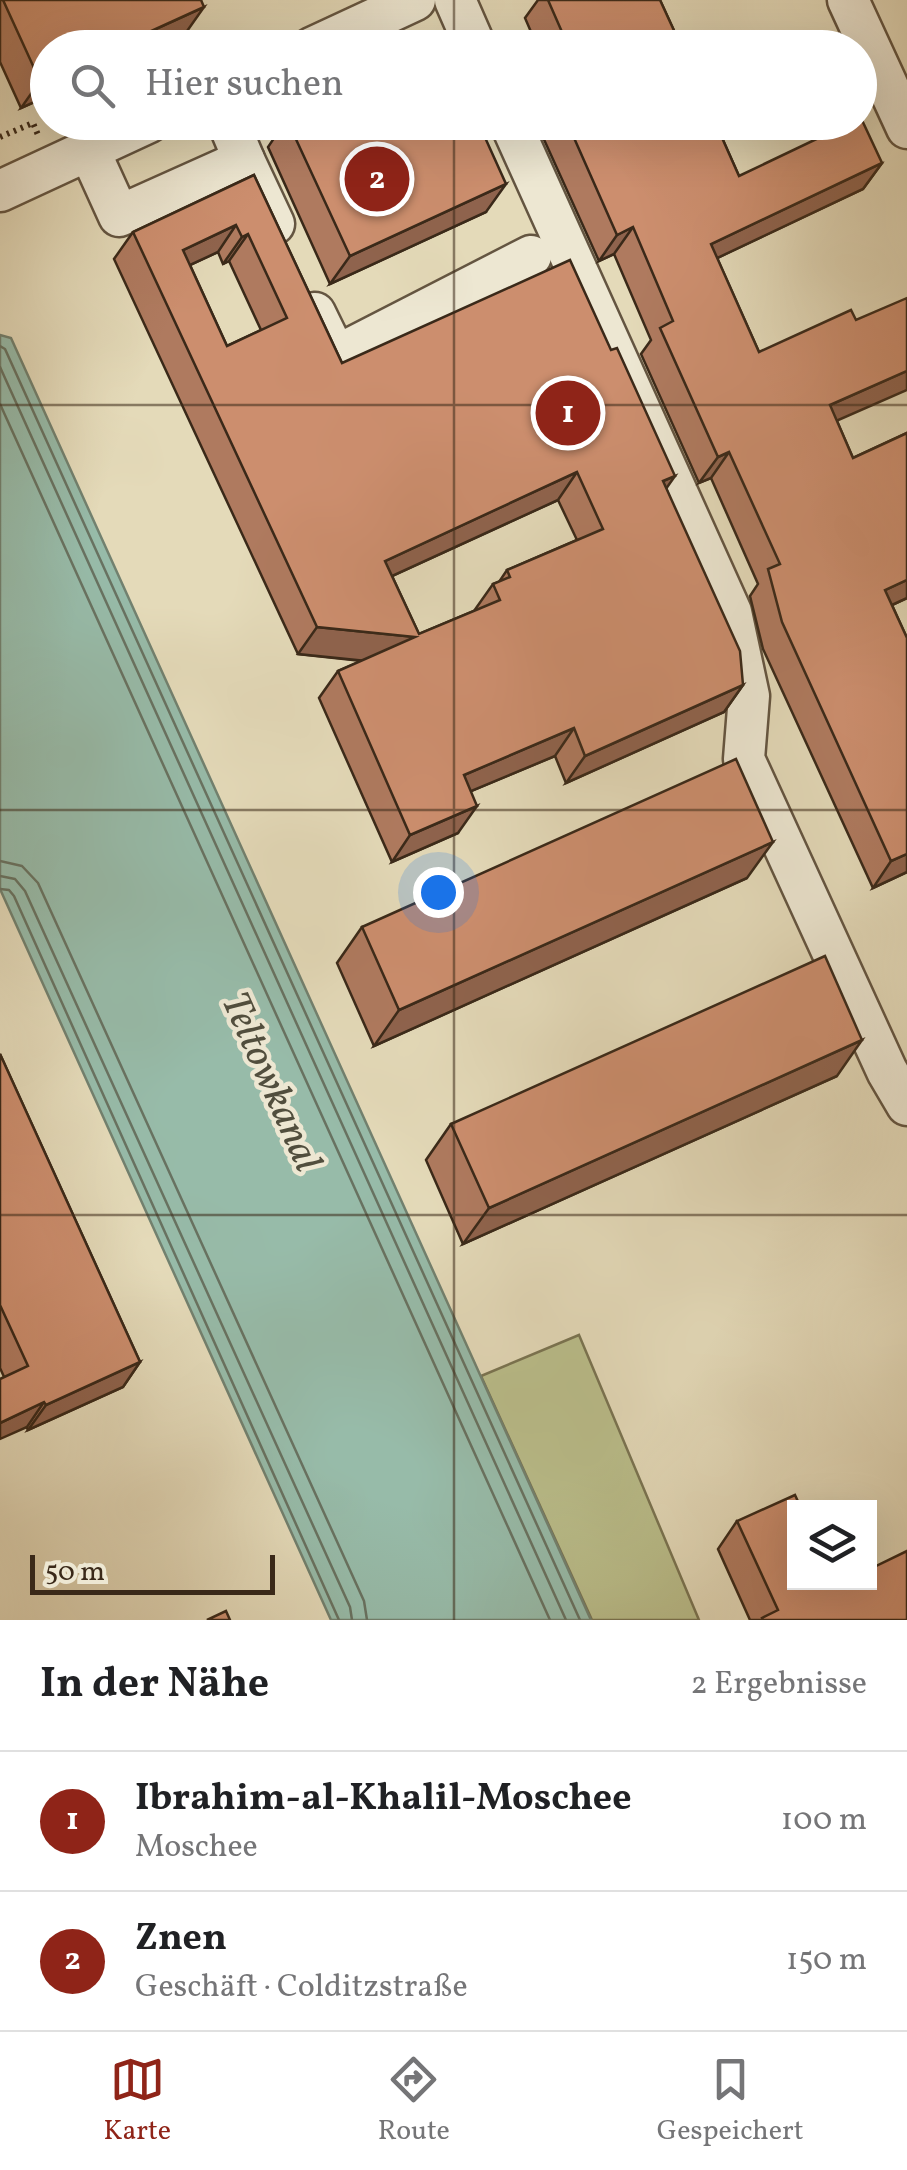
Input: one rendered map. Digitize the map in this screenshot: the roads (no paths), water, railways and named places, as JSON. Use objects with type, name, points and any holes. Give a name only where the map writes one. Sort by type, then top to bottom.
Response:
[{"type":"street","points":[[351,30],[415,0]]},
{"type":"street","points":[[455,0],[468,30]]},
{"type":"street","points":[[848,0],[863,30]]},
{"type":"street","points":[[877,59],[904,113]]},
{"type":"street","points":[[18,183],[110,140]]},
{"type":"street","points":[[236,140],[336,356],[531,256]]},
{"type":"street","points":[[518,140],[731,612],[749,696],[744,759],[879,1054],[907,1105]]},
{"type":"street","points":[[89,150],[119,216],[244,160]]},
{"type":"water","name":"Teltowkanal","points":[[0,335],[11,338],[591,1620],[331,1620],[0,889]]},
{"type":"place","name":"Znen","points":[[377,179]]},
{"type":"place","name":"Ibrahim-al-Khalil-Moschee","points":[[568,413]]}]
